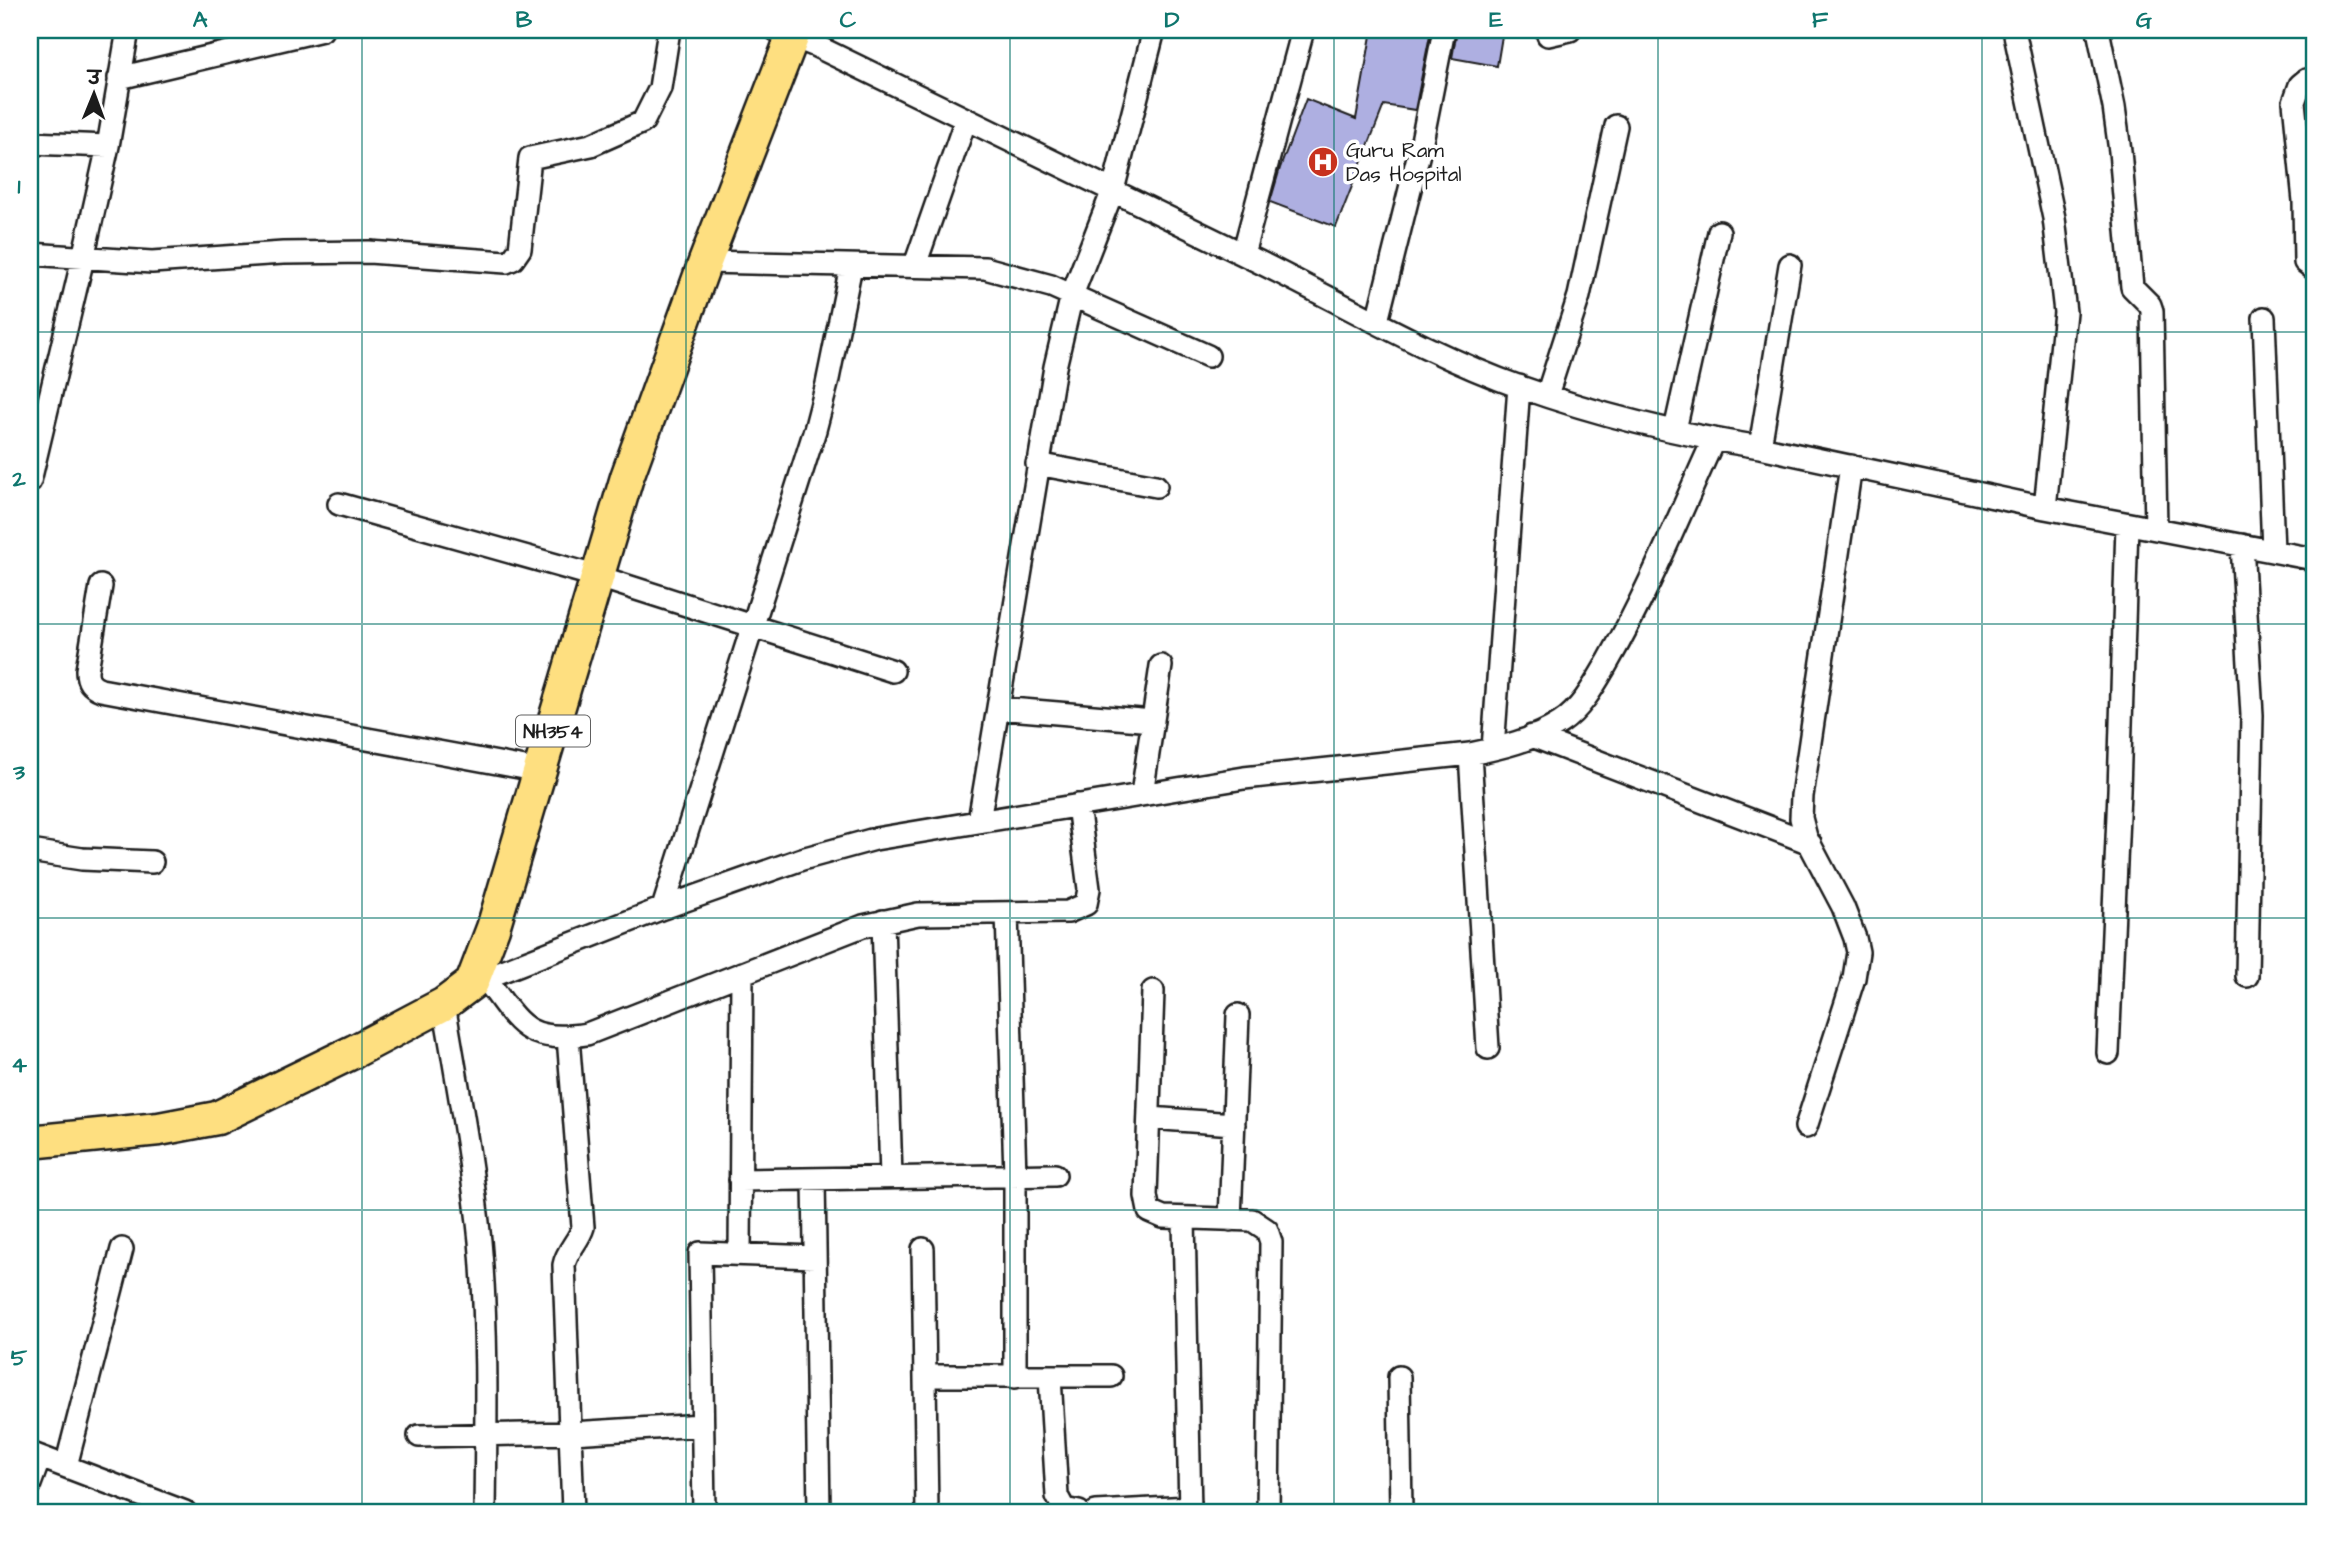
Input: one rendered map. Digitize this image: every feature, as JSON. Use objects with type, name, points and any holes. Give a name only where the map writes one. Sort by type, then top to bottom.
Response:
[{"type":"highway","name":"NH354","points":[[478,980],[627,477],[788,32]]},
{"type":"highway","points":[[30,1142],[159,1129],[217,1118],[444,1004],[478,980]]},
{"type":"street","points":[[30,481],[108,146],[128,30]]},
{"type":"street","points":[[119,78],[322,30]]},
{"type":"street","points":[[30,254],[152,262],[317,251],[369,252],[496,262],[513,259],[520,249],[530,159],[591,145],[643,122],[660,88],[669,30]]},
{"type":"street","points":[[979,821],[1055,367],[1072,295],[1113,190],[1154,30]]},
{"type":"street","points":[[1244,254],[1303,30]]},
{"type":"street","points":[[1377,321],[1422,141],[1444,30]]},
{"type":"street","points":[[1548,35],[1570,30]]},
{"type":"street","points":[[2014,30],[2054,218],[2065,312],[2045,508]]},
{"type":"street","points":[[2098,30],[2120,151],[2132,287],[2150,305],[2152,311],[2156,529]]},
{"type":"street","points":[[788,32],[1244,254],[1437,352],[1519,386],[1714,439],[2045,508],[2314,559]]},
{"type":"street","points":[[2314,80],[2306,80],[2300,85],[2294,102],[2309,201],[2305,261],[2314,269]]},
{"type":"street","points":[[915,265],[965,119]]},
{"type":"street","points":[[1547,395],[1585,275],[1616,126]]},
{"type":"street","points":[[30,143],[108,146]]},
{"type":"street","points":[[1675,430],[1718,232]]},
{"type":"street","points":[[705,262],[985,268],[1035,281],[1072,295],[1208,356]]},
{"type":"street","points":[[1760,447],[1790,265]]},
{"type":"street","points":[[663,908],[815,430],[851,266]]},
{"type":"street","points":[[2264,318],[2273,551]]},
{"type":"street","points":[[1493,749],[1519,386]]},
{"type":"street","points":[[1078,805],[1089,889],[1086,904],[1068,912],[918,914],[883,920],[587,1034],[568,1037],[547,1036],[521,1026],[478,980],[663,908],[842,847],[875,839],[1142,794],[1244,778],[1470,754],[1532,736],[1562,722],[1578,707],[1596,681],[1629,625],[1714,439]]},
{"type":"street","points":[[1037,464],[1156,486]]},
{"type":"street","points":[[1806,1127],[1854,978],[1858,952],[1846,916],[1810,843],[1801,818],[1802,796],[1851,466]]},
{"type":"street","points":[[339,504],[599,577],[893,671]]},
{"type":"street","points":[[2108,1053],[2127,524]]},
{"type":"street","points":[[2242,545],[2252,727],[2246,975]]},
{"type":"street","points":[[101,586],[87,670],[87,678],[92,686],[541,771]]},
{"type":"street","points":[[1142,794],[1161,666]]},
{"type":"street","points":[[998,708],[1153,721]]},
{"type":"street","points":[[1532,736],[1810,843]]},
{"type":"street","points":[[1470,754],[1489,1048]]},
{"type":"street","points":[[30,852],[82,859],[152,862]]},
{"type":"street","points":[[1007,913],[1014,1175],[1015,1377]]},
{"type":"street","points":[[883,920],[891,1177]]},
{"type":"street","points":[[740,1254],[742,973]]},
{"type":"street","points":[[1153,991],[1147,1204],[1149,1211],[1163,1217],[1184,1219],[1252,1220],[1267,1230],[1271,1241],[1268,1512]]},
{"type":"street","points":[[444,1004],[470,1156],[480,1241],[484,1296],[485,1512]]},
{"type":"street","points":[[1230,1220],[1238,1015]]},
{"type":"street","points":[[568,1037],[583,1227],[578,1240],[566,1255],[564,1265],[573,1512]]},
{"type":"street","points":[[1149,1118],[1234,1124]]},
{"type":"street","points":[[740,1180],[1055,1175]]},
{"type":"street","points":[[814,1179],[819,1512]]},
{"type":"street","points":[[1096,1512],[1190,1510],[1184,1219]]},
{"type":"street","points":[[66,1466],[122,1249]]},
{"type":"street","points":[[923,1249],[927,1512]]},
{"type":"street","points":[[704,1512],[700,1253],[815,1257]]},
{"type":"street","points":[[925,1376],[1111,1376]]},
{"type":"street","points":[[1049,1377],[1057,1496],[1064,1509],[1079,1512]]},
{"type":"street","points":[[1399,1377],[1401,1512]]},
{"type":"street","points":[[419,1436],[572,1433],[702,1424]]},
{"type":"street","points":[[30,1484],[35,1455],[186,1512]]},
{"type":"building","points":[[1372,30],[1431,30],[1415,110],[1384,105],[1336,227],[1270,202],[1306,99],[1356,119]]},
{"type":"building","points":[[1457,30],[1503,30],[1497,66],[1452,58]]},
{"type":"place","name":"Guru Ram Das Hospital","points":[[1323,162]]}]
